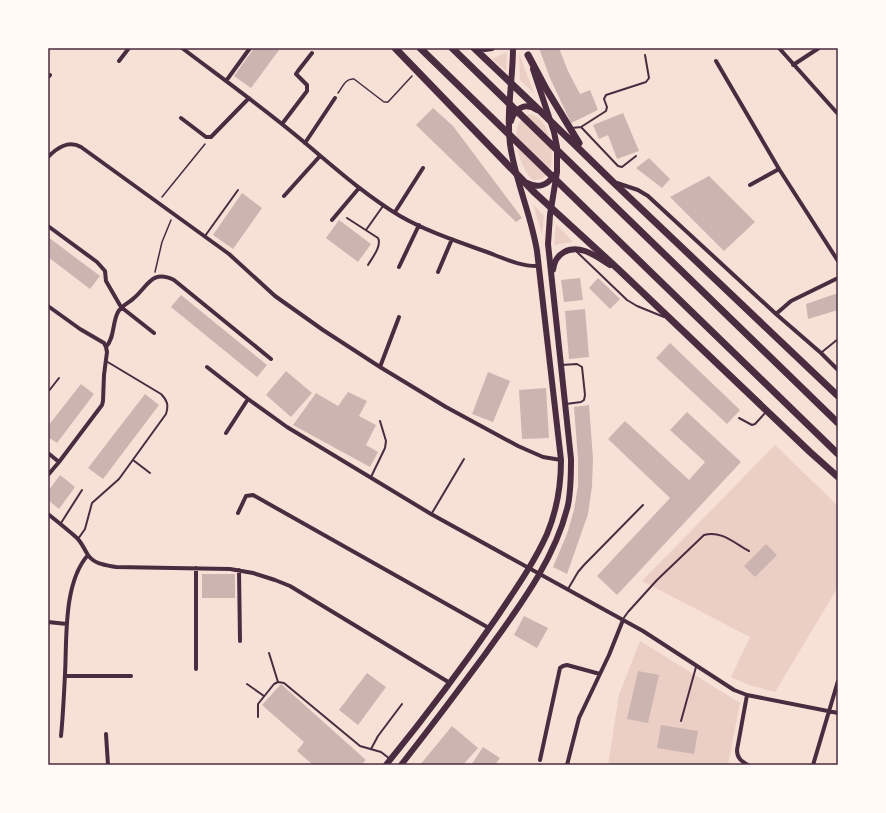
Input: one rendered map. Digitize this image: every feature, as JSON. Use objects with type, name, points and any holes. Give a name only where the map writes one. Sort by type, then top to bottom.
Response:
[{"type":"highway","points":[[395,48],[517,175],[838,477]]},
{"type":"highway","points":[[420,48],[838,454]]},
{"type":"highway","points":[[452,48],[838,423]]},
{"type":"highway","points":[[474,48],[838,396]]},
{"type":"highway","points":[[527,52],[544,87],[590,159]]},
{"type":"main road","points":[[481,48],[492,48]]},
{"type":"main road","points":[[388,762],[450,683],[529,569],[548,533],[560,488],[560,460],[539,266],[534,234],[512,156],[509,136],[513,48]]},
{"type":"main road","points":[[401,765],[439,718],[539,574],[558,536],[568,505],[571,459],[552,282],[548,230],[556,178],[557,147],[527,52]]},
{"type":"main road","points":[[509,136],[510,124],[513,115],[516,110],[523,107],[531,106],[549,119]]},
{"type":"main road","points":[[517,175],[531,186],[543,186],[550,181],[554,175],[557,163]]},
{"type":"main road","points":[[552,282],[553,266],[556,258],[563,252],[575,250],[586,252],[618,269]]},
{"type":"street","points":[[119,61],[129,48]]},
{"type":"street","points":[[182,48],[282,124],[358,188],[395,212],[419,225],[452,239],[517,263],[532,267],[539,266]]},
{"type":"street","points":[[226,81],[250,48]]},
{"type":"street","points":[[779,48],[838,114]]},
{"type":"street","points":[[793,65],[819,48]]},
{"type":"street","points":[[282,124],[307,91],[307,85],[296,74],[312,53]]},
{"type":"street","points":[[716,61],[779,168],[838,261]]},
{"type":"street","points":[[181,118],[206,137],[211,137],[249,98]]},
{"type":"street","points":[[305,143],[335,98]]},
{"type":"street","points":[[48,156],[65,145],[76,144],[240,264],[275,296],[323,330],[380,367],[518,446],[543,457],[560,460]]},
{"type":"street","points":[[48,149],[52,152]]},
{"type":"street","points":[[284,196],[320,156]]},
{"type":"street","points":[[395,212],[423,168]]},
{"type":"street","points":[[750,185],[779,168]]},
{"type":"street","points":[[613,182],[638,190],[648,196],[838,370]]},
{"type":"street","points":[[332,220],[358,188]]},
{"type":"street","points":[[399,267],[419,225]]},
{"type":"street","points":[[48,226],[101,266],[108,285],[121,307],[154,333]]},
{"type":"street","points":[[438,272],[452,239]]},
{"type":"street","points":[[48,475],[102,406],[106,347],[110,341],[116,317],[121,307],[133,299],[154,278],[164,276],[174,280],[271,359]]},
{"type":"street","points":[[776,314],[791,301],[838,278]]},
{"type":"street","points":[[48,306],[80,329],[104,343],[106,347]]},
{"type":"street","points":[[380,367],[399,317]]},
{"type":"street","points":[[207,367],[248,399],[288,427],[432,514],[623,620],[734,690],[747,695],[838,713]]},
{"type":"street","points":[[226,433],[248,399]]},
{"type":"street","points":[[48,453],[59,462]]},
{"type":"street","points":[[238,513],[246,496],[253,495],[489,628]]},
{"type":"street","points":[[48,514],[78,539],[88,555],[97,563],[116,567],[239,570],[275,580],[290,586],[450,683]]},
{"type":"street","points":[[61,736],[67,624],[72,588],[82,562],[88,555]]},
{"type":"street","points":[[196,568],[196,670]]},
{"type":"street","points":[[239,570],[240,641]]},
{"type":"street","points":[[567,765],[579,718],[623,620]]},
{"type":"street","points":[[48,622],[67,624]]},
{"type":"street","points":[[540,760],[560,668],[566,665],[600,674]]},
{"type":"street","points":[[65,676],[131,676]]},
{"type":"street","points":[[813,765],[838,681]]},
{"type":"street","points":[[747,695],[737,755],[743,764],[748,765]]},
{"type":"street","points":[[106,734],[108,765]]},
{"type":"lane","points":[[569,128],[581,127],[606,111],[607,107],[604,99],[606,95],[646,82],[649,78],[645,55]]},
{"type":"lane","points":[[581,127],[618,166],[622,167],[636,156]]},
{"type":"lane","points":[[204,237],[238,190]]},
{"type":"lane","points":[[366,230],[384,205]]},
{"type":"lane","points":[[347,218],[378,238],[380,241],[368,265]]},
{"type":"lane","points":[[575,250],[629,302],[672,320]]},
{"type":"lane","points":[[821,353],[838,339]]},
{"type":"lane","points":[[78,539],[85,529],[92,503],[119,479],[166,414],[168,403],[166,398],[161,394],[106,361]]},
{"type":"lane","points":[[561,366],[577,364],[582,367],[585,395],[584,400],[581,402],[565,404]]},
{"type":"lane","points":[[48,392],[59,378]]},
{"type":"lane","points":[[739,418],[752,425],[755,424],[767,411]]},
{"type":"lane","points":[[370,477],[385,448],[386,441],[380,421]]},
{"type":"lane","points":[[432,514],[464,459]]},
{"type":"lane","points":[[133,460],[150,472]]},
{"type":"lane","points":[[60,524],[82,490]]},
{"type":"lane","points":[[568,590],[578,572],[584,565],[643,505]]},
{"type":"lane","points":[[623,620],[628,612],[657,580],[704,535],[711,533],[719,534],[749,551]]},
{"type":"lane","points":[[269,653],[278,682]]},
{"type":"lane","points":[[680,721],[696,665]]},
{"type":"lane","points":[[258,717],[258,704],[264,696],[274,684],[278,682],[284,683],[360,746],[381,752],[388,762]]},
{"type":"lane","points":[[248,684],[264,696]]},
{"type":"lane","points":[[371,749],[378,736],[402,704]]},
{"type":"path","points":[[335,98],[347,80],[354,78],[384,102],[388,102],[417,70]]},
{"type":"path","points":[[157,203],[211,137]]},
{"type":"path","points":[[154,278],[162,242],[173,214]]},
{"type":"shaded area","points":[[507,52],[506,71],[492,59]]},
{"type":"shaded area","points":[[519,53],[534,93],[520,80]]},
{"type":"shaded area","points":[[529,114],[542,122],[547,130],[552,149],[552,159],[547,174],[541,179],[537,180],[533,180],[523,166],[517,146],[516,135],[518,126],[522,118]]},
{"type":"shaded area","points":[[533,204],[544,216],[542,235]]},
{"type":"shaded area","points":[[556,224],[573,242],[554,245]]},
{"type":"shaded area","points":[[775,445],[838,506],[838,587],[775,692],[749,685],[731,677],[750,637],[642,581]]},
{"type":"shaded area","points":[[640,641],[740,703],[728,765],[608,765],[619,695]]},
{"type":"building","points":[[254,48],[277,48],[279,50],[251,88],[234,76]]},
{"type":"building","points":[[539,48],[559,48],[568,71],[580,94],[590,90],[598,110],[571,123],[550,78]]},
{"type":"building","points":[[433,108],[453,126],[522,218],[516,222],[416,125]]},
{"type":"building","points":[[623,113],[639,151],[617,159],[608,135],[599,139],[593,125]]},
{"type":"building","points":[[649,158],[670,179],[662,188],[636,168]]},
{"type":"building","points":[[709,176],[755,222],[724,251],[670,197]]},
{"type":"building","points":[[242,193],[262,208],[233,249],[213,235]]},
{"type":"building","points":[[339,220],[371,244],[358,262],[326,238]]},
{"type":"building","points":[[48,237],[100,276],[90,289],[48,257]]},
{"type":"building","points":[[580,278],[583,300],[564,302],[561,280]]},
{"type":"building","points":[[598,278],[620,299],[610,309],[589,288]]},
{"type":"building","points":[[838,293],[838,310],[808,319],[806,304]]},
{"type":"building","points":[[181,295],[267,365],[257,377],[171,307]]},
{"type":"building","points":[[585,309],[589,357],[569,359],[565,311]]},
{"type":"building","points":[[670,343],[740,410],[727,424],[656,358]]},
{"type":"building","points":[[286,371],[312,393],[291,417],[266,395]]},
{"type":"building","points":[[488,372],[510,381],[493,422],[472,414]]},
{"type":"building","points":[[81,384],[94,394],[57,443],[48,437],[48,426]]},
{"type":"building","points":[[546,388],[549,438],[522,439],[519,390]]},
{"type":"building","points":[[348,392],[367,401],[359,416],[376,425],[366,445],[378,452],[370,467],[293,425],[316,393],[338,406]]},
{"type":"building","points":[[145,394],[159,405],[103,479],[88,468]]},
{"type":"building","points":[[589,405],[593,458],[592,486],[588,514],[567,574],[553,567],[567,534],[574,510],[578,486],[578,459],[574,407]]},
{"type":"building","points":[[687,412],[741,462],[617,595],[597,576],[670,498],[608,439],[625,421],[689,480],[705,462],[670,430]]},
{"type":"building","points":[[60,475],[75,487],[59,509],[48,500],[48,491]]},
{"type":"building","points":[[766,544],[777,555],[755,577],[744,566]]},
{"type":"building","points":[[202,574],[235,574],[235,598],[202,598]]},
{"type":"building","points":[[524,616],[548,628],[537,648],[514,635]]},
{"type":"building","points":[[638,671],[659,675],[648,723],[627,719]]},
{"type":"building","points":[[367,673],[386,687],[358,725],[339,710]]},
{"type":"building","points":[[281,684],[366,760],[361,765],[313,765],[297,751],[304,742],[262,705]]},
{"type":"building","points":[[661,725],[698,731],[694,754],[657,748]]},
{"type":"building","points":[[452,726],[478,748],[463,765],[420,765]]},
{"type":"building","points":[[483,747],[500,758],[495,765],[471,765]]}]
